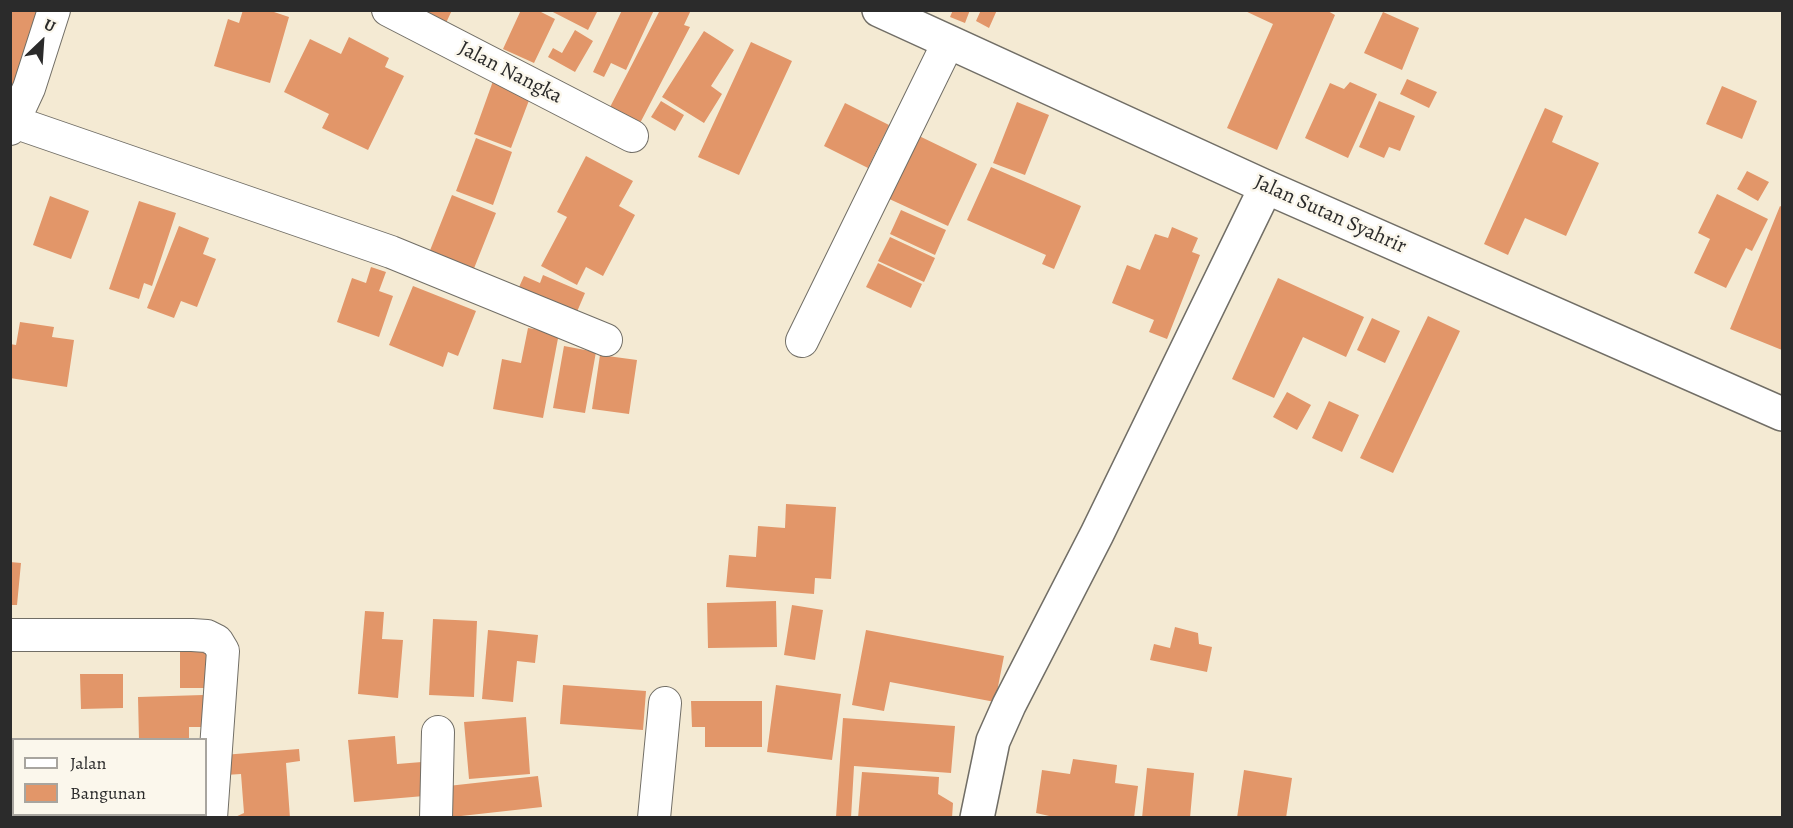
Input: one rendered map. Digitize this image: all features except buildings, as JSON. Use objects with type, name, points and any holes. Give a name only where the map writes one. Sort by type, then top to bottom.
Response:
[{"type":"street","points":[[54,10],[29,88],[12,125],[391,252],[606,340]]},
{"type":"street","name":"Jalan Nangka","points":[[388,10],[632,136]]},
{"type":"street","name":"Jalan Sutan Syahrir","points":[[879,10],[915,18],[948,43],[1266,187],[1782,414]]},
{"type":"street","points":[[802,341],[948,43]]},
{"type":"street","points":[[977,818],[993,741],[1009,705],[1097,534],[1266,187]]},
{"type":"street","points":[[10,635],[192,635],[207,636],[218,640],[223,651],[211,818]]},
{"type":"street","points":[[654,818],[664,703]]},
{"type":"street","points":[[436,818],[438,732]]}]
